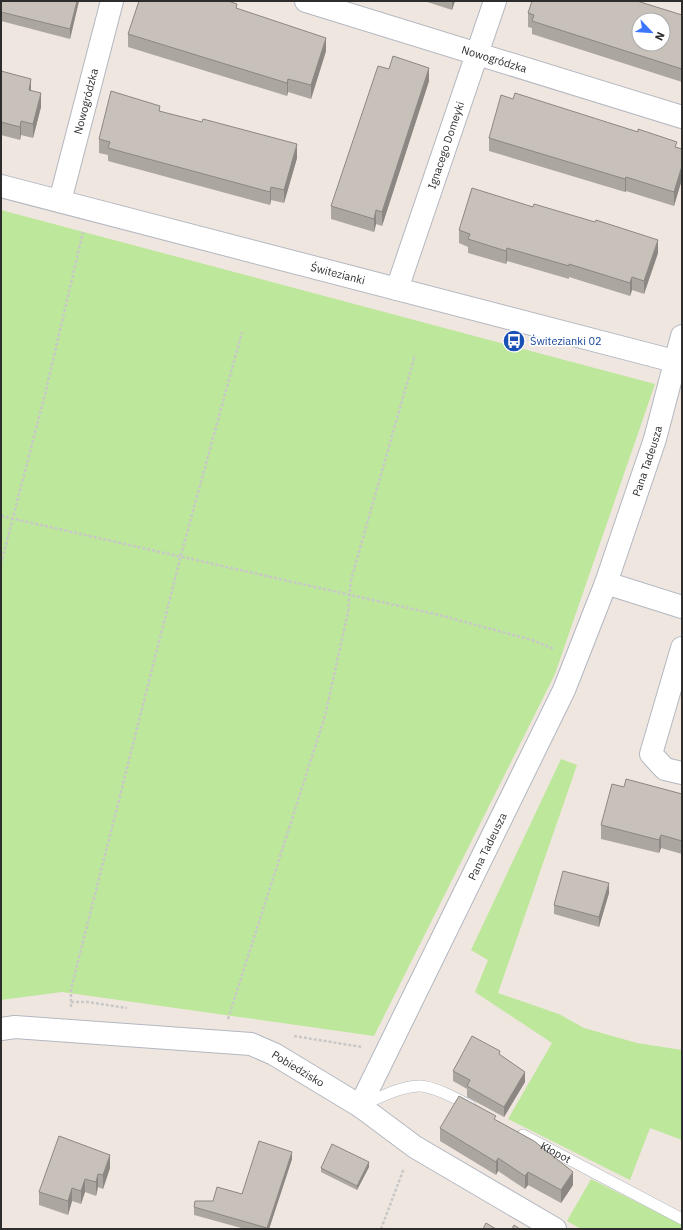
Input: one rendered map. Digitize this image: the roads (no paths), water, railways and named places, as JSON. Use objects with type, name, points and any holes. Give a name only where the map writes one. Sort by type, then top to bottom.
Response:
[{"type":"street","name":"Nowogródzka","points":[[60,201],[112,1]]},
{"type":"street","name":"Nowogródzka","points":[[306,1],[682,117]]},
{"type":"street","name":"Ignacego Domeyki","points":[[397,289],[495,1]]},
{"type":"street","name":"Świtezianki","points":[[1,186],[674,361]]},
{"type":"street","name":"Pana Tadeusza","points":[[360,1106],[564,690],[606,583],[655,439],[674,361],[682,336]]},
{"type":"street","points":[[606,583],[682,607]]},
{"type":"street","points":[[682,648],[651,754],[665,769],[682,773]]},
{"type":"street","name":"Pobiedzisko","points":[[1,1029],[15,1027],[251,1044],[274,1054],[360,1106],[415,1147],[555,1229]]},
{"type":"lane","points":[[360,1106],[394,1092],[419,1086],[451,1096],[478,1110]]},
{"type":"lane","name":"Kłopot","points":[[512,1129],[682,1219]]},
{"type":"place","name":"Świtezianki 02","points":[[514,341]]}]
